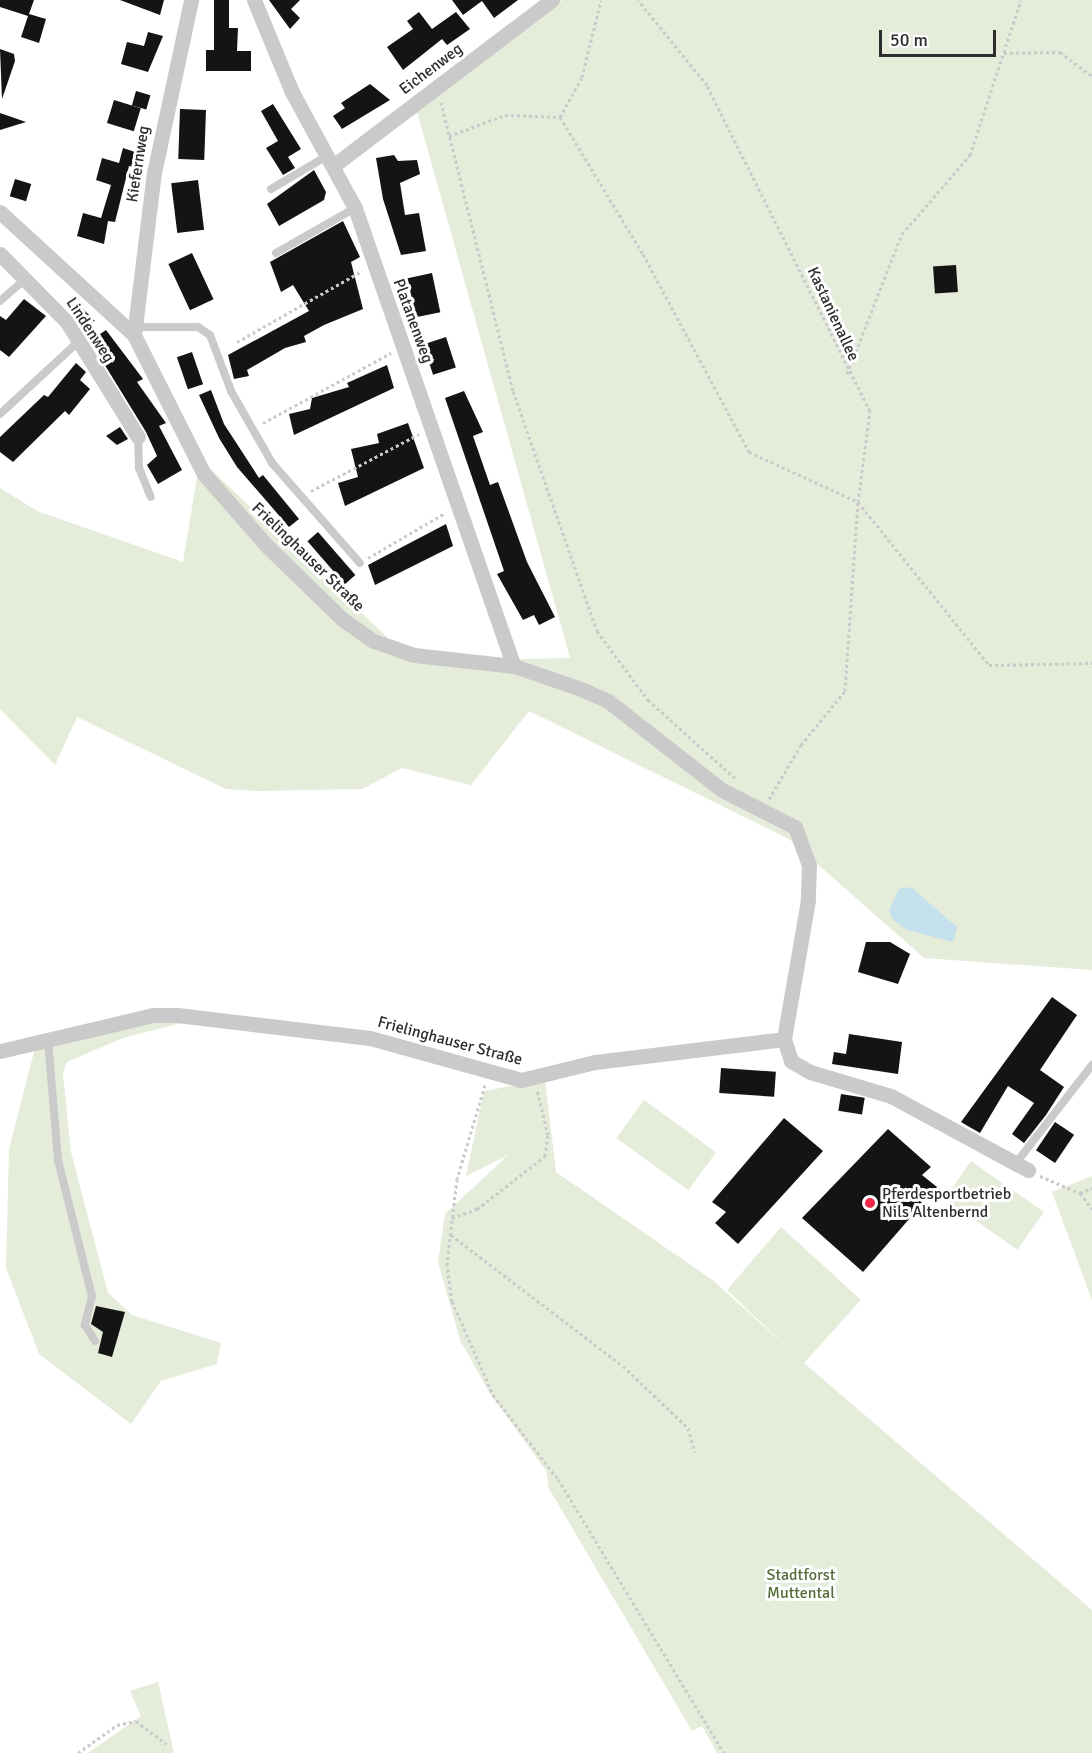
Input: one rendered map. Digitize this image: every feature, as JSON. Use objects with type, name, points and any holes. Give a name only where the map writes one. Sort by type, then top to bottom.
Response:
[{"type":"street","name":"Kiefernweg","points":[[135,331],[154,173],[191,0]]},
{"type":"street","name":"Platanenweg","points":[[254,0],[270,46],[355,208],[514,666]]},
{"type":"street","name":"Eichenweg","points":[[330,161],[438,86],[552,0]]},
{"type":"street","name":"Frielinghauser Straße","points":[[0,212],[135,331],[204,474],[267,546],[342,619],[374,641],[414,655],[514,666],[608,701],[722,790],[795,827],[809,865],[808,900],[784,1040],[594,1062],[535,1079],[498,1074],[370,1038],[177,1015],[154,1015],[0,1051]]},
{"type":"street","name":"Lindenweg","points":[[0,254],[26,278],[66,322],[77,343],[138,436]]},
{"type":"street","points":[[784,1040],[791,1061],[810,1072],[891,1096],[1022,1166]]},
{"type":"lane","points":[[271,189],[330,161]]},
{"type":"lane","points":[[276,253],[355,208]]},
{"type":"lane","points":[[0,301],[26,278]]},
{"type":"lane","points":[[135,331],[198,327],[210,335],[250,430],[300,496],[360,563]]},
{"type":"lane","points":[[0,414],[77,343]]},
{"type":"lane","points":[[138,436],[139,468],[151,497]]},
{"type":"lane","points":[[48,1039],[58,1160],[92,1296],[85,1325],[95,1341]]},
{"type":"lane","points":[[1022,1166],[1092,1065]]},
{"type":"path","points":[[560,117],[582,77],[601,0]]},
{"type":"path","name":"Kastanienallee","points":[[638,0],[707,85],[847,374]]},
{"type":"path","name":"Kastanienallee","points":[[847,374],[902,234],[970,155],[1021,0]]},
{"type":"path","points":[[1004,53],[1060,52],[1092,76]]},
{"type":"path","points":[[438,86],[513,391],[597,632],[648,700],[741,783]]},
{"type":"path","points":[[449,136],[505,115],[560,117]]},
{"type":"path","points":[[560,117],[749,452],[858,502],[989,665],[1092,663]]},
{"type":"path","points":[[237,342],[374,264]]},
{"type":"path","points":[[250,430],[403,346]]},
{"type":"path","points":[[767,803],[801,745],[845,691],[858,502],[870,411],[847,374]]},
{"type":"path","points":[[300,496],[432,427]]},
{"type":"path","points":[[360,563],[457,506]]},
{"type":"path","points":[[758,796],[775,808]]},
{"type":"path","points":[[498,1074],[481,1088],[452,1218],[452,1301],[493,1395],[558,1479],[724,1753]]},
{"type":"path","points":[[452,1218],[477,1209],[545,1156],[548,1135],[535,1079]]},
{"type":"path","points":[[1022,1166],[1080,1193],[1092,1209]]},
{"type":"path","points":[[1080,1193],[1092,1188]]},
{"type":"path","points":[[451,1235],[623,1366],[688,1428],[695,1452]]},
{"type":"path","points":[[78,1753],[117,1725],[136,1721],[166,1744]]},
{"type":"green space","points":[[562,0],[1092,0],[1092,970],[924,958],[789,839],[529,711],[471,785],[402,768],[362,789],[258,791],[226,789],[77,717],[55,765],[0,709],[0,488],[37,511],[183,562],[200,459],[412,661],[570,658],[416,108]]},
{"type":"green space","points":[[170,1020],[185,1022],[123,1038],[67,1062],[63,1073],[71,1152],[108,1293],[132,1315],[221,1343],[217,1364],[161,1381],[131,1424],[39,1354],[6,1268],[9,1149],[35,1048]]},
{"type":"green space","name":"Stadtforst Muttental","points":[[545,1080],[556,1172],[714,1281],[794,1354],[727,1290],[781,1227],[861,1300],[804,1363],[1092,1610],[1092,1753],[717,1753],[702,1726],[692,1731],[548,1487],[547,1472],[489,1392],[460,1340],[438,1262],[445,1214],[508,1155],[466,1176],[484,1091]]},
{"type":"green space","points":[[644,1100],[716,1152],[688,1190],[616,1138]]},
{"type":"green space","points":[[971,1161],[1044,1212],[1018,1250],[945,1199]]},
{"type":"green space","points":[[1092,1176],[1092,1300],[1052,1192]]},
{"type":"green space","points":[[158,1682],[174,1753],[88,1753],[141,1716],[130,1691]]},
{"type":"water","points":[[911,887],[957,927],[953,942],[907,930],[893,920],[889,910],[899,889]]},
{"type":"building","points":[[0,0],[34,0],[29,14],[46,19],[39,43],[21,37],[28,16],[0,7]]},
{"type":"building","points":[[120,0],[164,0],[160,15]]},
{"type":"building","points":[[214,0],[229,0],[229,28],[238,28],[237,51],[251,51],[251,71],[206,71],[206,50],[214,50]]},
{"type":"building","points":[[269,0],[300,0],[291,9],[300,18],[290,29]]},
{"type":"building","points":[[452,0],[518,0],[494,18],[482,1],[463,15]]},
{"type":"building","points":[[419,12],[432,29],[456,12],[470,29],[447,45],[442,39],[403,70],[387,47],[413,29],[407,21]]},
{"type":"building","points":[[148,32],[163,36],[148,72],[121,64],[127,42],[144,46]]},
{"type":"building","points":[[0,49],[14,54],[15,61],[2,99]]},
{"type":"building","points":[[370,84],[390,100],[342,129],[333,116],[345,108],[341,103]]},
{"type":"building","points":[[136,91],[150,95],[146,110],[132,105]]},
{"type":"building","points":[[114,100],[141,108],[134,131],[107,123]]},
{"type":"building","points":[[273,104],[301,149],[288,157],[295,168],[283,175],[266,148],[278,141],[261,111]]},
{"type":"building","points":[[180,109],[206,110],[204,160],[178,159]]},
{"type":"building","points":[[0,113],[26,122],[0,130]]},
{"type":"building","points":[[123,148],[138,153],[134,167],[129,166],[115,222],[108,221],[104,244],[77,236],[83,213],[101,218],[111,185],[96,180],[102,158],[119,163]]},
{"type":"building","points":[[394,155],[398,161],[417,160],[420,174],[400,183],[405,215],[419,213],[426,251],[401,255],[383,199],[376,158]]},
{"type":"building","points":[[314,170],[326,192],[324,200],[279,226],[267,204]]},
{"type":"building","points":[[15,179],[31,184],[26,201],[10,196]]},
{"type":"building","points":[[198,180],[204,230],[177,233],[171,183]]},
{"type":"building","points":[[343,221],[360,257],[351,262],[363,309],[324,325],[304,336],[306,342],[285,348],[247,370],[249,376],[234,379],[228,355],[309,311],[293,285],[281,292],[270,262]]},
{"type":"building","points":[[192,253],[214,299],[190,310],[168,264]]},
{"type":"building","points":[[956,265],[958,292],[935,294],[933,267]]},
{"type":"building","points":[[432,273],[440,312],[416,317],[408,278]]},
{"type":"building","points":[[24,299],[46,316],[9,357],[0,350],[0,316],[6,320]]},
{"type":"building","points":[[66,307],[81,307],[95,321],[79,323]]},
{"type":"building","points":[[106,330],[143,379],[137,382],[166,423],[159,426],[182,470],[158,484],[147,465],[157,456],[146,432],[90,341]]},
{"type":"building","points":[[446,337],[456,367],[433,375],[423,344]]},
{"type":"building","points":[[192,352],[203,384],[188,389],[177,357]]},
{"type":"building","points":[[76,363],[86,372],[80,380],[90,389],[69,415],[65,411],[13,462],[0,452],[0,437],[44,395],[48,397]]},
{"type":"building","points":[[387,365],[394,388],[294,435],[289,414],[310,409],[312,398],[349,387],[347,383]]},
{"type":"building","points":[[211,390],[224,424],[259,478],[263,475],[299,519],[289,527],[237,467],[219,438],[199,395]]},
{"type":"building","points":[[464,391],[483,432],[473,436],[490,485],[498,482],[527,562],[555,617],[539,625],[534,615],[523,620],[497,574],[504,571],[445,398]]},
{"type":"building","points":[[408,423],[424,468],[345,506],[338,483],[358,477],[351,449],[379,443],[377,434]]},
{"type":"building","points":[[120,427],[128,439],[117,445],[106,436]]},
{"type":"building","points":[[446,524],[453,546],[375,585],[368,565]]},
{"type":"building","points":[[318,532],[355,575],[345,584],[307,541]]},
{"type":"building","points":[[866,942],[890,942],[910,954],[898,984],[858,972]]},
{"type":"building","points":[[1052,997],[1077,1015],[1040,1070],[1064,1087],[1046,1115],[1024,1143],[1012,1134],[1034,1103],[1008,1086],[980,1133],[961,1122]]},
{"type":"building","points":[[849,1034],[902,1042],[898,1074],[832,1064],[834,1052],[846,1054]]},
{"type":"building","points":[[721,1068],[776,1072],[774,1097],[719,1093]]},
{"type":"building","points":[[841,1094],[865,1098],[862,1115],[838,1111]]},
{"type":"building","points":[[784,1118],[823,1151],[738,1244],[715,1223],[726,1212],[712,1202]]},
{"type":"building","points":[[1055,1122],[1074,1135],[1055,1163],[1036,1150]]},
{"type":"building","name":"Pferdesportbetrieb Nils Altenbernd","points":[[888,1129],[931,1167],[922,1175],[937,1187],[863,1272],[802,1218]]},
{"type":"building","points":[[96,1306],[125,1312],[112,1357],[98,1353],[103,1332],[91,1324]]},
{"type":"place","name":"Pferdesportbetrieb Nils Altenbernd","points":[[870,1203]]}]
